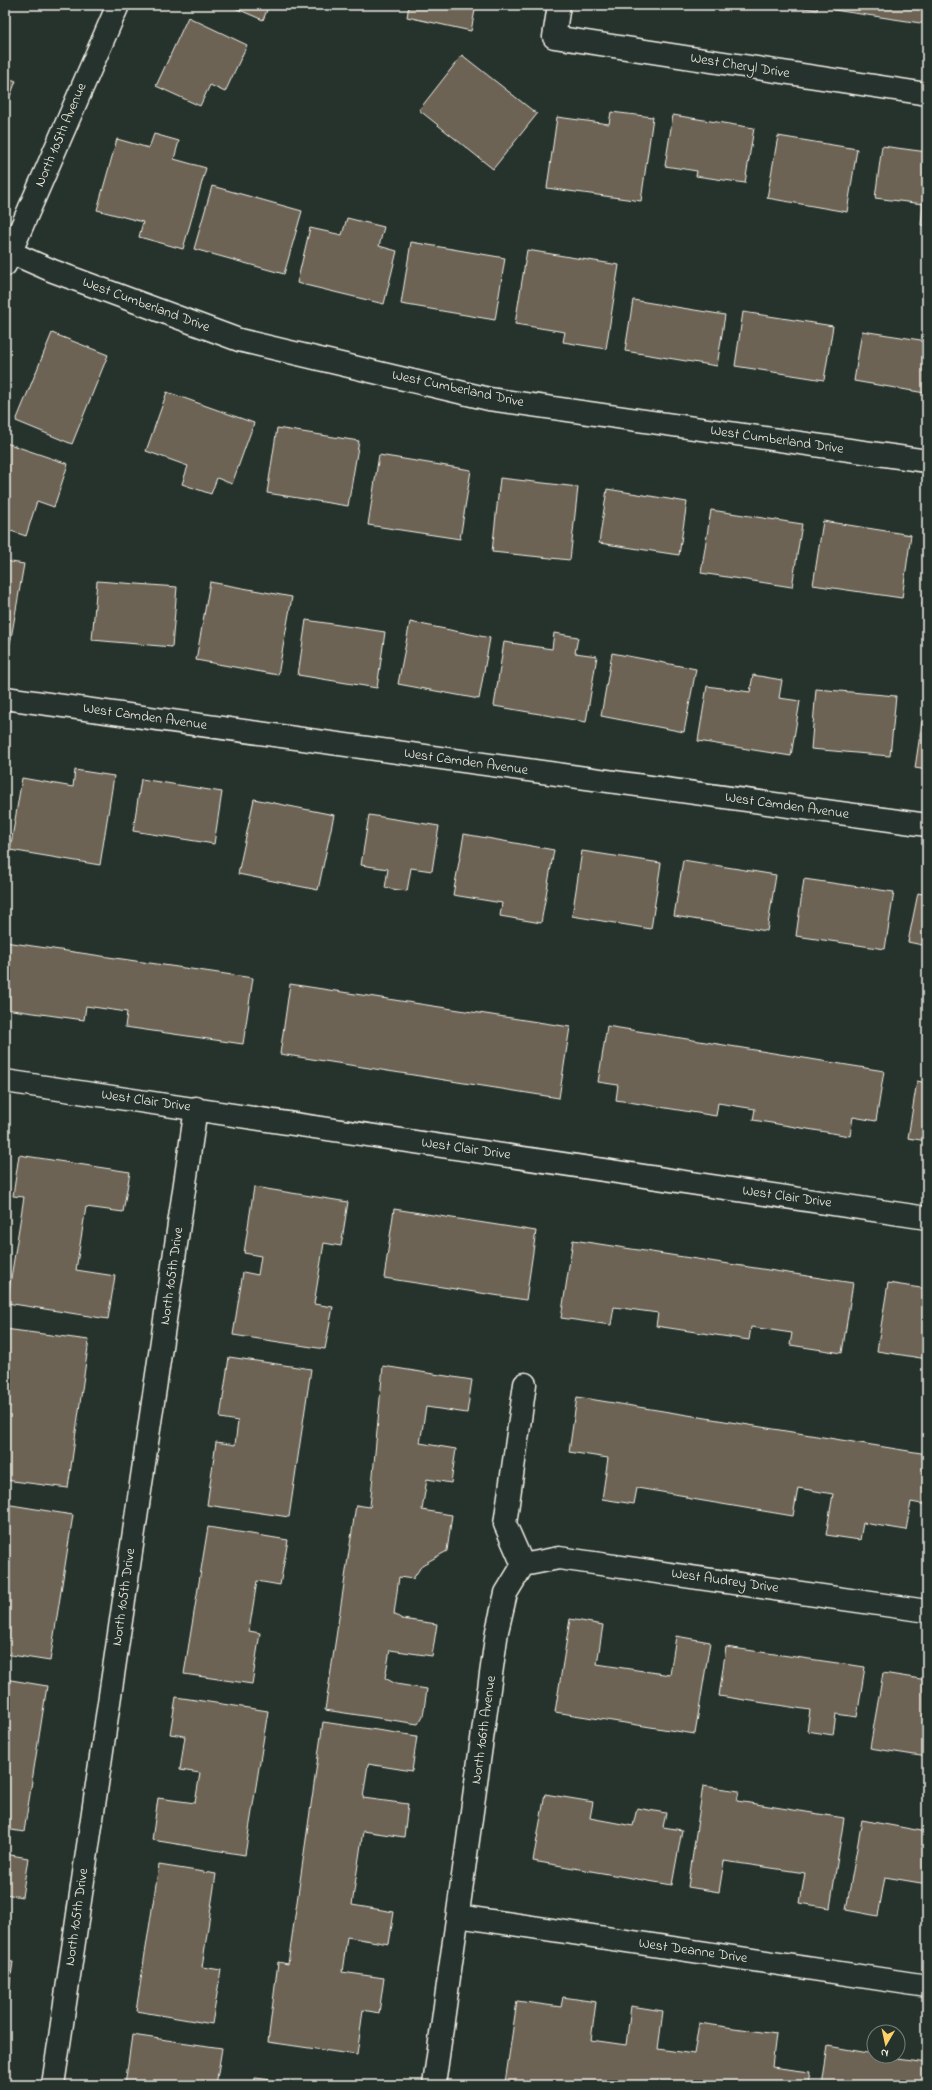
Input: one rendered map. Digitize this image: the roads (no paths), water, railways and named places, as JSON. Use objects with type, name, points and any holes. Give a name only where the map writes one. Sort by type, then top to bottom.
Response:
[{"type":"street","name":"North 105th Avenue","points":[[7,256],[118,5]]},
{"type":"street","name":"West Cheryl Drive","points":[[559,5],[554,37],[927,94]]},
{"type":"street","name":"West Cumberland Drive","points":[[7,256],[53,270],[239,340],[489,399],[927,461]]},
{"type":"street","name":"West Camden Avenue","points":[[5,698],[927,825]]},
{"type":"street","name":"West Clair Drive","points":[[5,1082],[196,1108],[927,1218]]},
{"type":"street","name":"North 105th Drive","points":[[53,2085],[196,1108]]},
{"type":"street","points":[[523,1565],[504,1524],[525,1384]]},
{"type":"street","name":"West Audrey Drive","points":[[523,1565],[559,1558],[927,1612]]},
{"type":"street","name":"North 106th Avenue","points":[[434,2085],[497,1631],[506,1594],[523,1565]]},
{"type":"street","name":"West Deanne Drive","points":[[458,1916],[927,1986]]}]
